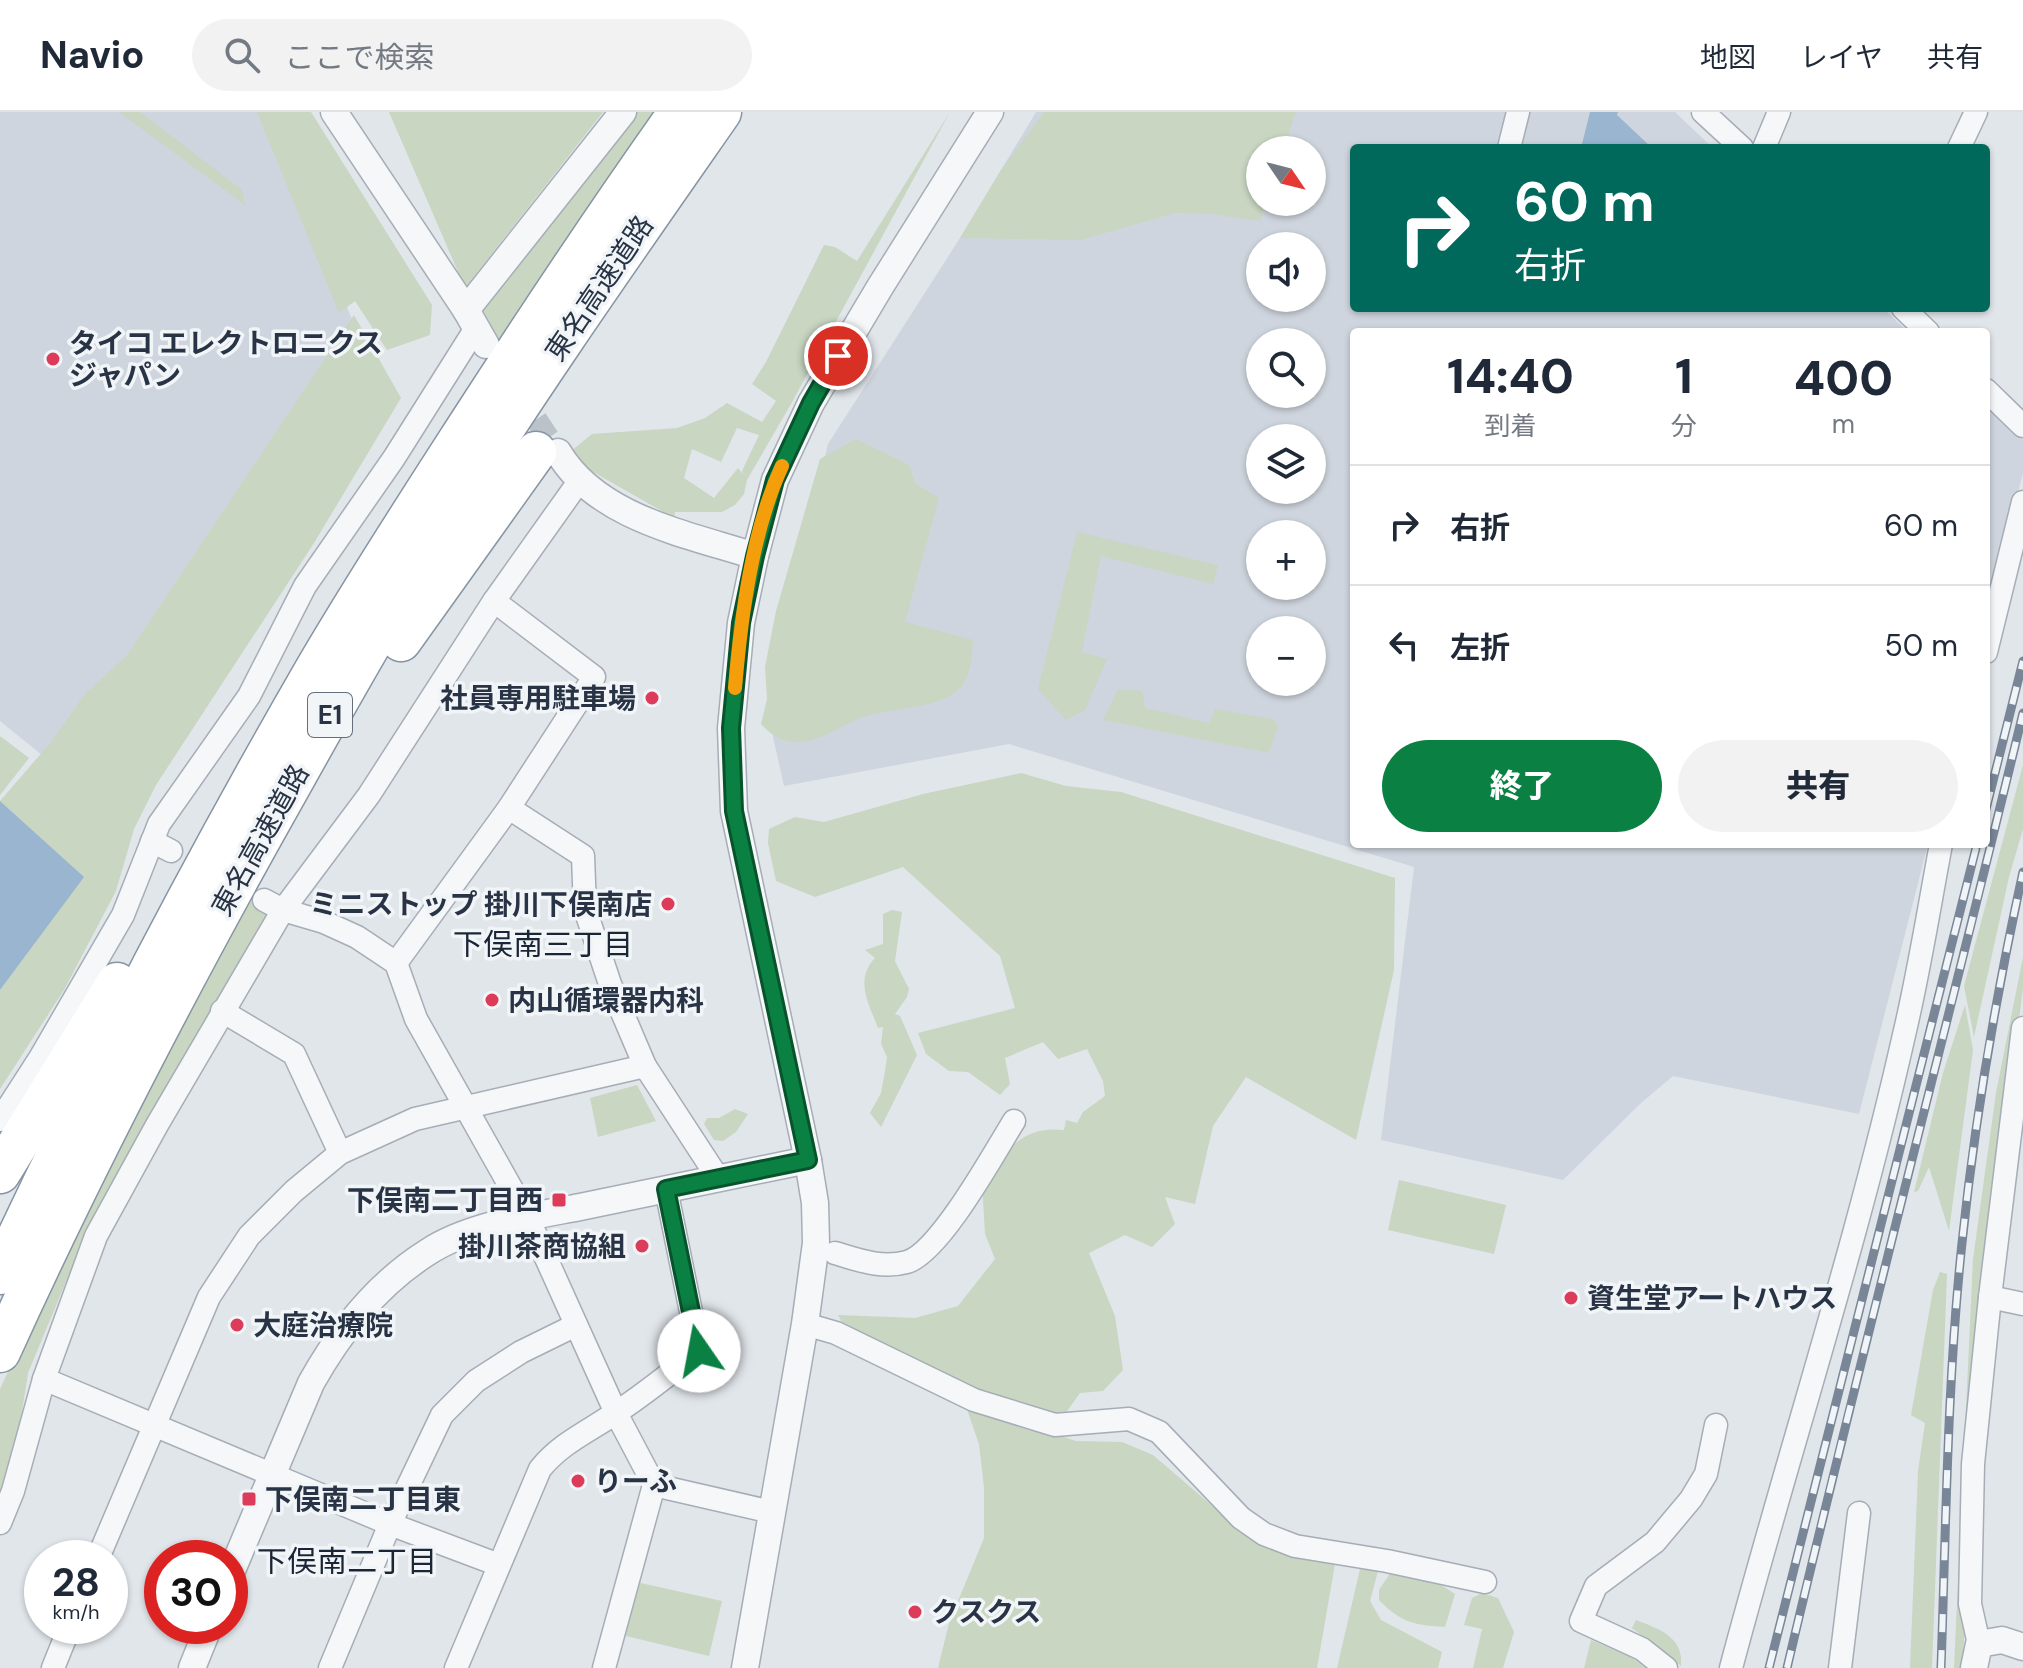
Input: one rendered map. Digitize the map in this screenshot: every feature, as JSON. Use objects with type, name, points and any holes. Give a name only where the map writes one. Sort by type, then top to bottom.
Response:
[{"type":"highway","name":"東名高速道路","points":[[0,1274],[85,1096],[151,968],[317,666],[528,333],[679,112]]},
{"type":"highway","name":"東名高速道路","points":[[0,1352],[118,1107],[263,894],[337,702],[431,544],[561,342],[721,112]]},
{"type":"highway","points":[[263,894],[480,527],[547,452]]},
{"type":"highway","points":[[0,1173],[250,762],[317,666]]},
{"type":"street","points":[[334,112],[476,327]]},
{"type":"street","points":[[0,1120],[40,1058],[162,846],[159,824],[249,696],[305,586],[394,458],[476,327],[623,112]]},
{"type":"street","points":[[745,1668],[805,1324],[816,1243],[815,1203],[808,1160],[734,811],[731,728],[741,623],[775,480],[811,403],[990,112]]},
{"type":"street","points":[[1510,144],[1518,112]]},
{"type":"street","points":[[1703,112],[1738,144]]},
{"type":"street","points":[[1766,144],[1779,112]]},
{"type":"street","points":[[1961,144],[1976,112]]},
{"type":"street","points":[[1907,312],[1924,328]]},
{"type":"street","points":[[1990,394],[2023,426]]},
{"type":"street","points":[[547,452],[628,514],[755,556]]},
{"type":"street","points":[[0,1523],[13,1491],[44,1379],[96,1236],[222,1011],[263,894],[369,795],[494,601],[580,480]]},
{"type":"street","points":[[1990,636],[2023,502]]},
{"type":"street","points":[[396,963],[509,808],[594,677],[494,601]]},
{"type":"street","points":[[509,808],[583,856],[585,909],[610,984],[645,1066],[718,1178]]},
{"type":"street","points":[[1731,1668],[1834,1308],[1904,1035],[1940,848]]},
{"type":"street","points":[[263,894],[357,937],[396,963],[416,1019],[528,1218],[616,1413],[654,1485],[604,1668]]},
{"type":"street","points":[[222,1011],[294,1054],[340,1153]]},
{"type":"street","points":[[2023,1028],[1973,1464],[1970,1604],[1976,1656],[2002,1640],[2023,1647]]},
{"type":"street","points":[[105,1540],[209,1297],[249,1236],[294,1191],[340,1153],[415,1119],[645,1066]]},
{"type":"street","points":[[835,1253],[878,1265],[906,1262],[920,1256],[959,1208],[1014,1121]]},
{"type":"street","points":[[244,1540],[311,1383],[328,1352],[348,1324],[390,1281],[430,1250],[469,1234],[528,1218],[808,1160]]},
{"type":"street","points":[[456,1668],[540,1469],[561,1447],[616,1413],[699,1351],[666,1189]]},
{"type":"street","points":[[1990,1297],[2023,1304]]},
{"type":"street","points":[[805,1324],[836,1333],[974,1400],[1055,1425],[1129,1419],[1159,1432],[1241,1518],[1264,1534],[1285,1542],[1485,1582]]},
{"type":"street","points":[[330,1668],[390,1524],[442,1415],[476,1381],[521,1352],[576,1325]]},
{"type":"street","points":[[44,1379],[390,1524],[499,1565]]},
{"type":"street","points":[[1666,1668],[1642,1649],[1581,1621],[1596,1586],[1655,1542],[1691,1499],[1706,1474],[1716,1425]]},
{"type":"street","points":[[654,1485],[772,1512]]},
{"type":"street","points":[[1840,1668],[1859,1513]]},
{"type":"street","points":[[53,1668],[63,1644]]},
{"type":"street","points":[[192,1668],[202,1644]]},
{"type":"shaded area","points":[[0,112],[263,112],[358,333],[90,794],[0,721]]},
{"type":"shaded area","points":[[1036,112],[1675,112],[1709,144],[1350,144],[1350,312],[1887,312],[1904,328],[1350,328],[1350,848],[1009,744],[784,786],[773,737],[791,593],[828,444],[960,238]]},
{"type":"shaded area","points":[[1990,409],[2023,440],[2023,473],[1990,601]]},
{"type":"shaded area","points":[[1351,848],[1927,848],[1859,1114],[1673,1076],[1563,1180],[1381,1140],[1414,867]]},
{"type":"green space","points":[[119,112],[140,112],[242,190],[245,205]]},
{"type":"green space","points":[[257,112],[311,112],[432,305],[430,335],[387,350],[355,301],[339,313]]},
{"type":"green space","points":[[389,112],[603,112],[465,288]]},
{"type":"green space","points":[[636,112],[659,112],[505,350],[483,310],[630,125]]},
{"type":"green space","points":[[950,112],[747,480],[744,494],[735,505],[722,512],[675,512],[674,518],[565,456],[592,434],[677,428],[705,418],[727,403],[762,422],[776,401],[752,384],[824,245],[835,247],[857,261]],"holes":[[[737,428],[759,435],[743,474],[738,468],[714,498],[684,478],[692,449],[721,462]]]},
{"type":"green space","points":[[1044,112],[1296,112],[1288,136],[1246,136],[1246,216],[1262,216],[1260,221],[1175,213],[1081,240],[960,238],[1001,170]]},
{"type":"green space","points":[[354,315],[401,398],[314,543],[156,785],[134,829],[116,891],[64,990],[0,1089],[0,990],[83,877],[0,801],[51,742],[85,694],[127,655]]},
{"type":"green space","points":[[856,439],[909,465],[915,483],[939,498],[905,622],[973,640],[971,663],[963,684],[942,699],[922,706],[867,716],[816,739],[787,741],[773,735],[761,724],[767,699],[765,667],[776,611],[820,459]]},
{"type":"green space","points":[[1077,532],[1218,565],[1213,584],[1101,556],[1082,652],[1107,659],[1085,710],[1066,720],[1038,689]]},
{"type":"green space","points":[[1118,689],[1142,691],[1145,708],[1210,723],[1215,709],[1273,719],[1278,727],[1269,753],[1103,720]]},
{"type":"green space","points":[[0,736],[29,758],[0,795]]},
{"type":"green space","points":[[2023,765],[2023,829],[2009,877],[1974,1037],[1964,986]]},
{"type":"green space","points":[[1021,773],[1066,786],[1121,792],[1395,878],[1394,970],[1356,1140],[1246,1077],[1213,1126],[1195,1204],[1165,1197],[1175,1224],[1152,1247],[1125,1235],[1089,1253],[1115,1316],[1123,1370],[1103,1391],[1080,1393],[1065,1414],[1001,1403],[845,1328],[838,1315],[915,1318],[958,1306],[995,1259],[985,1234],[982,1183],[1007,1151],[1025,1136],[1064,1130],[1066,1120],[1077,1123],[1083,1112],[1105,1096],[1103,1081],[1087,1049],[1058,1059],[1043,1042],[1005,1058],[1010,1084],[1000,1095],[968,1072],[949,1071],[926,1054],[918,1033],[1015,1008],[1000,956],[903,867],[815,897],[776,881],[768,843],[769,829],[795,817],[824,822],[923,794]]},
{"type":"green space","points":[[247,900],[271,913],[94,1214],[28,1373],[9,1494],[0,1515],[0,1389],[74,1229]]},
{"type":"green space","points":[[892,910],[902,912],[895,961],[909,989],[895,1014],[900,1016],[917,1055],[881,1127],[870,1113],[881,1093],[887,1057],[881,1044],[883,1027],[878,1028],[865,992],[865,975],[875,958],[865,950],[883,944],[883,914]]},
{"type":"green space","points":[[2023,957],[2023,988],[1994,1221],[1962,1668],[1954,1668],[1973,1259],[1996,1093]]},
{"type":"green space","points":[[1965,1005],[1973,1050],[1949,1231],[1929,1167],[1918,1191],[1914,1192],[1943,1073]]},
{"type":"green space","points":[[637,1085],[656,1121],[598,1137],[590,1098]]},
{"type":"green space","points":[[735,1109],[748,1114],[736,1132],[723,1141],[714,1140],[704,1124],[707,1118],[719,1118]]},
{"type":"green space","points":[[1399,1180],[1506,1205],[1494,1254],[1388,1230]]},
{"type":"green space","points":[[1940,1272],[1947,1274],[1932,1668],[1910,1668],[1918,1471],[1925,1423],[1911,1415],[1933,1290]]},
{"type":"green space","points":[[963,1398],[1076,1441],[1122,1442],[1153,1455],[1238,1528],[1278,1553],[1335,1564],[1317,1668],[938,1668],[949,1623],[984,1538],[984,1487],[979,1444]]},
{"type":"green space","points":[[1360,1569],[1378,1571],[1370,1601],[1381,1620],[1442,1652],[1438,1668],[1337,1668]]},
{"type":"green space","points":[[1391,1572],[1441,1585],[1455,1594],[1445,1627],[1409,1621],[1394,1614],[1379,1600],[1379,1590]]},
{"type":"green space","points":[[636,1582],[722,1601],[709,1656],[622,1635]]},
{"type":"green space","points":[[1482,1593],[1498,1598],[1514,1632],[1503,1668],[1473,1668],[1482,1629],[1464,1625],[1472,1598]]},
{"type":"green space","points":[[1636,1620],[1661,1631],[1674,1641],[1681,1656],[1681,1666],[1632,1628]]},
{"type":"green space","points":[[1591,1640],[1631,1657],[1646,1668],[1584,1668]]},
{"type":"water","points":[[1590,112],[1618,112],[1617,115],[1648,144],[1582,144]]},
{"type":"water","points":[[0,801],[84,877],[0,990]]},
{"type":"tunnel","points":[[518,392],[558,452]]},
{"type":"railway","points":[[1990,793],[2023,661]]},
{"type":"railway","points":[[1990,847],[2023,713]]},
{"type":"railway","points":[[1769,1668],[1976,848]]},
{"type":"railway","points":[[1787,1668],[1990,848]]},
{"type":"railway","points":[[1941,1668],[1950,1402],[1962,1243],[1987,1057],[2023,872]]},
{"type":"slow traffic","points":[[735,688],[741,623],[755,556],[775,480],[782,466]]},
{"type":"place","name":"タイコ エレクトロニクス ジャパン","points":[[53,359]]},
{"type":"place","name":"社員専用駐車場","points":[[652,698]]},
{"type":"place","name":"ミニストップ 掛川下俣南店","points":[[668,904]]},
{"type":"place","name":"内山循環器内科","points":[[492,1000]]},
{"type":"place","name":"下俣南二丁目西","points":[[559,1200]]},
{"type":"place","name":"掛川茶商協組","points":[[642,1246]]},
{"type":"place","name":"資生堂アートハウス","points":[[1571,1298]]},
{"type":"place","name":"大庭治療院","points":[[237,1325]]},
{"type":"place","name":"りーふ","points":[[578,1481]]},
{"type":"place","name":"下俣南二丁目東","points":[[249,1499]]},
{"type":"place","name":"クスクス","points":[[915,1612]]},
{"type":"district","name":"下俣南三丁目","points":[[543,945]]},
{"type":"district","name":"下俣南二丁目","points":[[347,1562]]},
{"type":"route","points":[[699,1351],[666,1189],[808,1160],[734,811],[731,728],[741,623],[775,480],[811,403],[838,356]]}]
